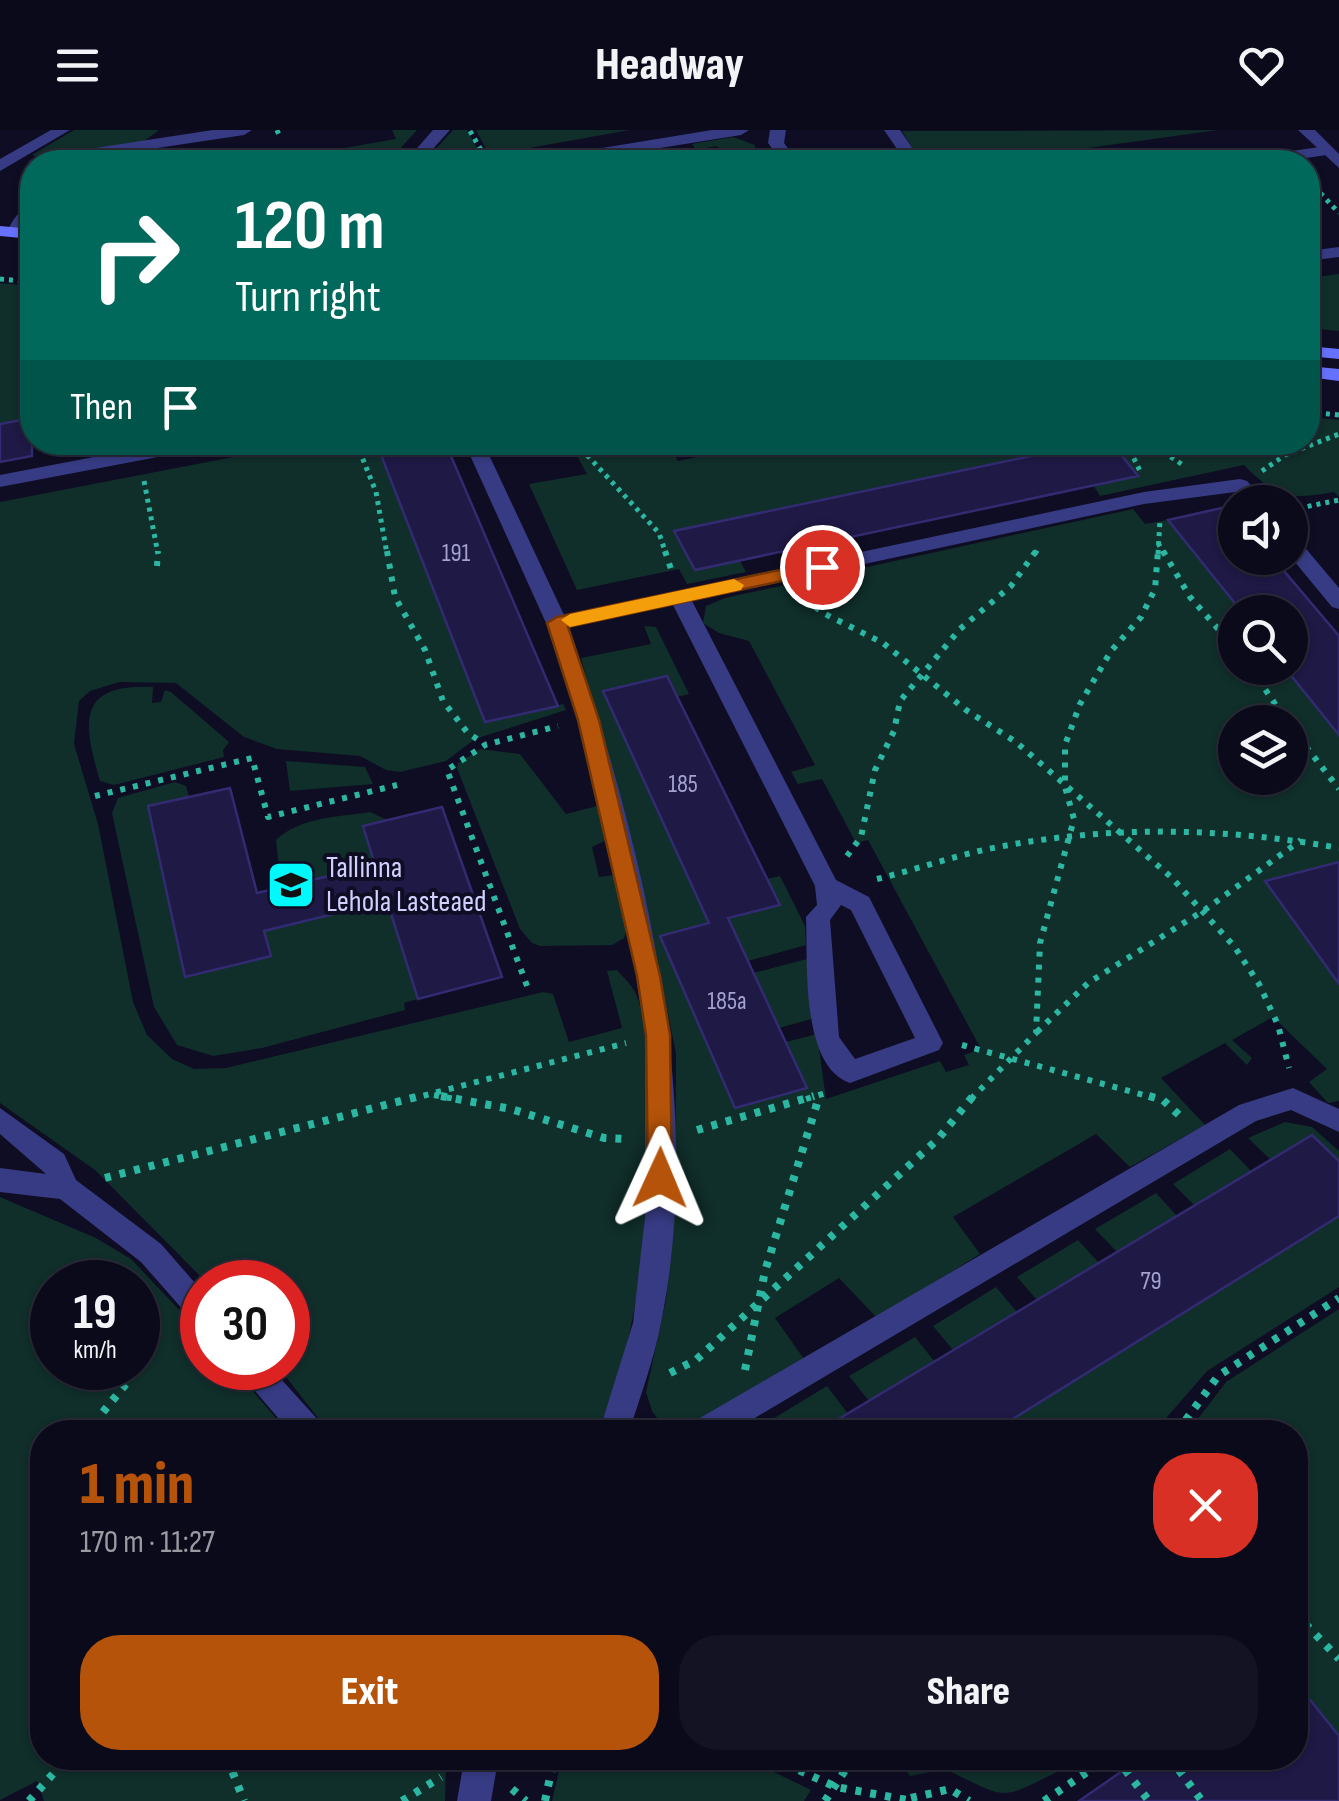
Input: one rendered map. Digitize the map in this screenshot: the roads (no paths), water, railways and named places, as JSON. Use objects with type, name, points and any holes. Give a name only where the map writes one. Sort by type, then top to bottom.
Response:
[{"type":"street","points":[[28,150],[62,130]]},
{"type":"street","points":[[117,150],[244,130]]},
{"type":"street","points":[[424,150],[442,130]]},
{"type":"street","points":[[620,150],[741,130]]},
{"type":"street","points":[[1306,130],[1333,157]]},
{"type":"street","points":[[0,481],[138,455]]},
{"type":"street","points":[[479,455],[557,623],[588,720],[644,955],[658,1035],[662,1140],[647,1322],[617,1420]]},
{"type":"street","points":[[557,623],[1144,498],[1218,489]]},
{"type":"street","points":[[1308,565],[1339,602]]},
{"type":"street","points":[[679,597],[827,886],[829,908],[818,918],[826,1040],[850,1072],[930,1043],[860,904],[827,886]]},
{"type":"street","points":[[724,1420],[1248,1113],[1293,1099],[1339,1120]]},
{"type":"street","points":[[0,1120],[54,1162],[66,1188],[150,1253],[180,1286]]},
{"type":"street","points":[[0,1180],[66,1188]]},
{"type":"street","points":[[272,1390],[298,1420]]},
{"type":"street","points":[[474,1801],[478,1770]]},
{"type":"place","name":"Tallinna Lehola Lasteaed","points":[[291,885]]}]
